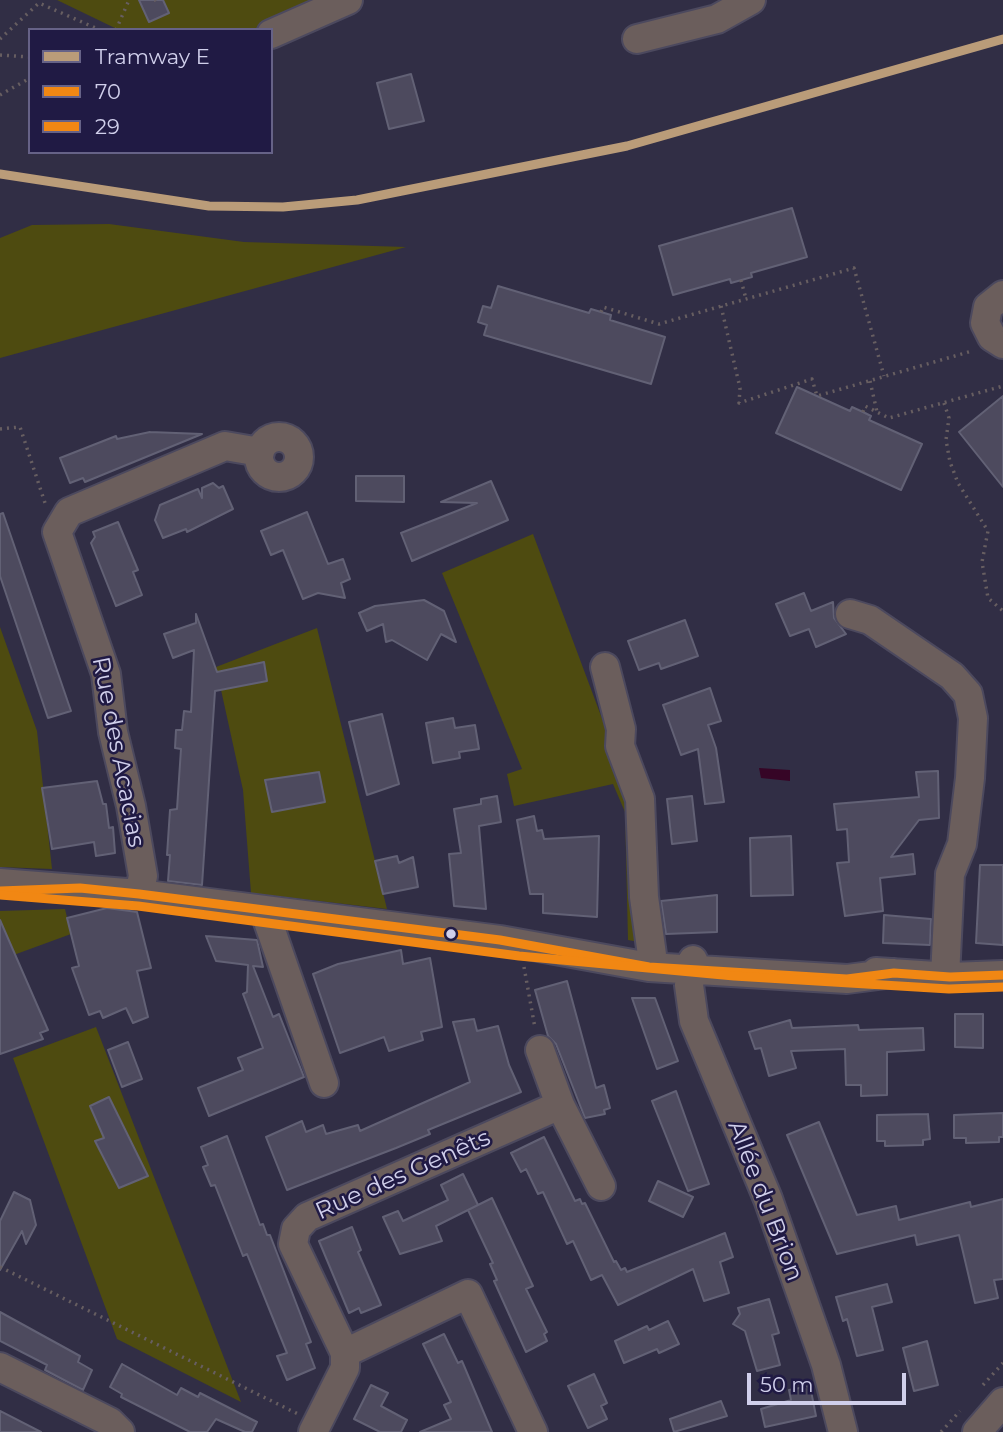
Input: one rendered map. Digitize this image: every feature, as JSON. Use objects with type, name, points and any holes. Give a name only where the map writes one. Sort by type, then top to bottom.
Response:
[{"type":"street","points":[[273,33],[348,0]]},
{"type":"street","points":[[637,39],[717,19],[751,0]]},
{"type":"street","points":[[992,346],[992,337],[985,323],[988,307],[1003,295]]},
{"type":"street","points":[[57,532],[69,512],[225,446],[260,452]]},
{"type":"street","name":"Rue des Acacias","points":[[57,532],[106,674],[113,732],[131,806],[143,876],[139,894]]},
{"type":"street","points":[[850,614],[870,620],[952,676],[968,695],[973,718],[970,778],[962,844],[950,874],[944,977]]},
{"type":"street","points":[[605,667],[621,729],[620,746],[640,799],[644,897],[652,955]]},
{"type":"street","points":[[0,883],[139,894],[521,944],[652,955],[692,965]]},
{"type":"street","points":[[0,891],[80,888]]},
{"type":"street","points":[[264,910],[324,1083]]},
{"type":"street","points":[[521,944],[633,966],[692,965],[847,979],[894,974],[944,977],[1003,975]]},
{"type":"street","name":"Allée du Brion","points":[[692,965],[690,1002],[694,1021],[768,1199],[826,1365],[837,1431]]},
{"type":"street","points":[[540,1050],[560,1105],[601,1186]]},
{"type":"street","name":"Rue des Genêts","points":[[345,1353],[293,1244],[296,1229],[307,1217],[560,1105]]},
{"type":"street","points":[[315,1428],[345,1367],[345,1353],[468,1293],[533,1432]]},
{"type":"street","points":[[0,1367],[110,1422],[120,1432]]},
{"type":"street","points":[[977,1432],[1003,1402]]},
{"type":"path","points":[[117,28],[129,0]]},
{"type":"path","points":[[0,39],[39,3],[95,28]]},
{"type":"path","points":[[0,55],[28,57]]},
{"type":"path","points":[[0,95],[28,79]]},
{"type":"path","points":[[601,312],[603,307],[659,324],[854,268],[884,376]]},
{"type":"path","points":[[741,280],[746,299]]},
{"type":"path","points":[[720,306],[740,388],[739,403],[812,379],[817,396],[992,346]]},
{"type":"path","points":[[870,381],[877,412]]},
{"type":"path","points":[[863,412],[865,406],[889,418],[1003,386]]},
{"type":"path","points":[[944,402],[949,418],[947,440],[950,462],[958,483],[988,531],[982,562],[988,598],[1003,611]]},
{"type":"path","points":[[0,429],[20,427],[41,494],[57,532]]},
{"type":"path","points":[[521,944],[528,1003],[540,1050]]},
{"type":"path","points":[[0,1267],[315,1428]]},
{"type":"shaded area","points":[[57,0],[329,0],[264,28],[115,28]]},
{"type":"shaded area","points":[[109,224],[244,242],[406,247],[0,358],[0,238],[32,225]]},
{"type":"shaded area","points":[[533,534],[628,788],[639,942],[628,940],[625,812],[613,784],[514,806],[507,774],[522,769],[442,573]]},
{"type":"shaded area","points":[[0,627],[37,731],[52,869],[0,867]]},
{"type":"shaded area","points":[[317,628],[387,909],[251,893],[243,790],[216,667]]},
{"type":"shaded area","points":[[759,768],[790,770],[790,781],[761,778]]},
{"type":"shaded area","points":[[65,909],[71,934],[0,960],[0,911]]},
{"type":"shaded area","points":[[96,1027],[241,1402],[117,1339],[13,1058]]},
{"type":"building","points":[[139,0],[163,0],[169,13],[149,22]]},
{"type":"building","points":[[411,74],[424,121],[389,129],[377,83]]},
{"type":"building","points":[[792,208],[807,257],[751,273],[752,277],[731,283],[730,279],[673,295],[659,246]]},
{"type":"building","points":[[498,286],[589,313],[591,309],[611,315],[610,320],[665,337],[651,384],[484,335],[487,325],[478,322],[483,306],[491,308]]},
{"type":"building","points":[[797,387],[850,411],[852,407],[863,412],[871,416],[869,420],[922,444],[901,490],[776,433]]},
{"type":"building","points":[[1003,396],[1003,487],[959,432]]},
{"type":"building","points":[[150,432],[202,434],[85,482],[83,478],[70,483],[60,458],[116,436],[117,439]]},
{"type":"building","points":[[356,476],[404,476],[404,502],[356,501]]},
{"type":"building","points":[[491,481],[508,520],[412,561],[401,533],[477,503],[441,502]]},
{"type":"building","points":[[213,483],[219,488],[223,486],[233,509],[187,532],[186,529],[163,538],[155,520],[160,505],[198,489],[202,498],[202,488]]},
{"type":"building","points":[[307,512],[328,564],[343,559],[350,579],[341,583],[345,598],[318,593],[303,599],[283,550],[271,555],[261,531]]},
{"type":"building","points":[[3,513],[71,711],[48,718],[0,576],[0,514]]},
{"type":"building","points":[[118,522],[138,570],[133,572],[142,595],[116,606],[91,543],[95,537],[93,532]]},
{"type":"building","points":[[804,593],[811,611],[833,602],[834,618],[846,634],[816,647],[809,629],[790,636],[776,604]]},
{"type":"building","points":[[424,600],[444,611],[456,642],[441,634],[427,660],[392,640],[386,642],[383,624],[367,631],[359,613],[375,606]]},
{"type":"building","points":[[196,614],[217,672],[264,662],[267,681],[215,691],[202,885],[168,881],[170,855],[167,855],[170,810],[177,809],[181,749],[175,748],[176,730],[182,730],[184,711],[191,712],[194,650],[173,658],[164,634],[196,623]]},
{"type":"building","points":[[685,620],[698,656],[661,669],[659,663],[639,670],[628,641]]},
{"type":"building","points":[[710,688],[721,721],[708,725],[716,748],[724,802],[705,804],[698,749],[681,755],[663,705]]},
{"type":"building","points":[[382,714],[399,784],[367,795],[349,722]]},
{"type":"building","points":[[453,718],[455,728],[475,725],[479,749],[459,752],[460,758],[433,763],[426,723]]},
{"type":"building","points":[[938,771],[939,818],[919,820],[891,857],[913,854],[915,874],[880,878],[883,911],[845,916],[837,863],[849,862],[847,829],[837,830],[834,804],[919,797],[916,772]]},
{"type":"building","points":[[319,772],[325,802],[272,812],[265,780]]},
{"type":"building","points":[[97,781],[103,804],[106,804],[109,828],[113,827],[115,853],[96,856],[94,842],[52,849],[42,788]]},
{"type":"building","points":[[497,796],[501,822],[479,826],[486,909],[454,906],[449,854],[461,853],[454,809],[481,804],[481,799]]},
{"type":"building","points":[[692,796],[697,841],[672,844],[667,799]]},
{"type":"building","points":[[534,816],[537,831],[542,830],[544,839],[599,836],[597,917],[543,913],[543,894],[530,894],[517,820]]},
{"type":"building","points":[[791,836],[793,895],[751,896],[750,838]]},
{"type":"building","points":[[397,856],[399,863],[413,857],[418,887],[383,894],[375,861]]},
{"type":"building","points":[[980,865],[1003,865],[1003,945],[976,943]]},
{"type":"building","points":[[717,895],[717,932],[666,934],[661,901]]},
{"type":"building","points":[[107,908],[137,912],[151,968],[137,971],[148,1017],[133,1023],[126,1008],[103,1018],[100,1011],[89,1015],[72,968],[79,966],[67,918]]},
{"type":"building","points":[[884,915],[931,919],[930,945],[883,943]]},
{"type":"building","points":[[0,920],[48,1030],[40,1033],[43,1039],[0,1054]]},
{"type":"building","points":[[206,936],[257,940],[263,967],[253,966],[273,1017],[279,1014],[304,1077],[209,1116],[198,1088],[243,1070],[238,1058],[263,1048],[243,994],[247,992],[248,965],[216,961]]},
{"type":"building","points":[[401,950],[403,964],[430,958],[442,1027],[421,1032],[423,1040],[389,1051],[384,1037],[340,1053],[313,974],[338,964]]},
{"type":"building","points":[[567,981],[596,1088],[604,1085],[610,1108],[604,1110],[605,1114],[585,1118],[556,1044],[548,1036],[535,990]]},
{"type":"building","points":[[632,998],[655,998],[678,1061],[657,1069]]},
{"type":"building","points":[[955,1014],[983,1014],[983,1048],[955,1047]]},
{"type":"building","points":[[474,1019],[477,1031],[498,1026],[509,1065],[521,1092],[428,1130],[430,1134],[287,1190],[266,1137],[302,1121],[306,1132],[323,1125],[326,1134],[358,1125],[360,1131],[470,1082],[453,1022]]},
{"type":"building","points":[[790,1020],[792,1028],[858,1025],[859,1030],[923,1028],[924,1050],[887,1052],[887,1095],[861,1096],[861,1085],[846,1085],[845,1049],[791,1051],[796,1068],[769,1076],[761,1048],[755,1049],[749,1032]]},
{"type":"building","points":[[128,1042],[142,1079],[122,1087],[108,1050]]},
{"type":"building","points":[[676,1091],[709,1184],[688,1191],[652,1101]]},
{"type":"building","points":[[109,1097],[148,1176],[119,1188],[95,1141],[104,1138],[90,1106]]},
{"type":"building","points":[[1003,1113],[1003,1137],[999,1137],[999,1142],[966,1143],[966,1138],[954,1138],[954,1115]]},
{"type":"building","points":[[928,1114],[930,1139],[923,1140],[923,1145],[885,1146],[885,1141],[877,1141],[877,1115]]},
{"type":"building","points":[[819,1122],[857,1215],[896,1206],[899,1220],[970,1202],[971,1207],[1003,1199],[1003,1279],[994,1280],[998,1298],[975,1303],[959,1235],[917,1245],[915,1235],[837,1254],[787,1135]]},
{"type":"building","points":[[227,1136],[260,1225],[263,1224],[267,1235],[270,1235],[311,1342],[306,1344],[315,1368],[287,1380],[277,1356],[287,1353],[247,1254],[243,1256],[215,1185],[211,1186],[203,1167],[208,1165],[201,1147]]},
{"type":"building","points":[[544,1137],[575,1201],[580,1199],[582,1204],[585,1203],[614,1262],[616,1261],[621,1270],[625,1268],[627,1272],[725,1233],[733,1257],[720,1262],[729,1293],[704,1301],[693,1269],[618,1305],[602,1275],[591,1280],[573,1241],[567,1244],[543,1192],[538,1194],[526,1169],[521,1172],[511,1153]]},
{"type":"building","points":[[463,1174],[478,1205],[436,1226],[442,1241],[400,1254],[383,1217],[398,1211],[403,1221],[448,1200],[441,1185]]},
{"type":"building","points":[[658,1181],[693,1197],[683,1217],[649,1201]]},
{"type":"building","points":[[14,1192],[30,1200],[36,1225],[26,1244],[22,1231],[0,1270],[0,1221]]},
{"type":"building","points":[[492,1198],[533,1286],[526,1289],[547,1332],[544,1334],[547,1341],[526,1352],[494,1281],[497,1280],[490,1264],[493,1263],[468,1210]]},
{"type":"building","points":[[352,1227],[361,1250],[358,1252],[381,1305],[361,1313],[359,1308],[349,1313],[319,1241]]},
{"type":"building","points":[[887,1284],[892,1302],[872,1307],[883,1350],[857,1356],[847,1319],[843,1321],[836,1297]]},
{"type":"building","points":[[769,1299],[779,1333],[772,1335],[780,1365],[757,1371],[745,1331],[733,1324],[740,1314],[738,1308]]},
{"type":"building","points":[[0,1312],[80,1356],[78,1362],[92,1370],[83,1390],[45,1370],[47,1365],[0,1341]]},
{"type":"building","points":[[668,1321],[679,1344],[659,1353],[657,1349],[624,1363],[615,1341],[647,1326],[649,1330]]},
{"type":"building","points":[[444,1334],[458,1363],[462,1361],[492,1432],[420,1432],[451,1419],[444,1405],[451,1402],[423,1344]]},
{"type":"building","points":[[927,1341],[938,1385],[914,1391],[903,1348]]},
{"type":"building","points":[[122,1364],[177,1395],[181,1388],[198,1397],[200,1393],[257,1422],[252,1432],[245,1432],[216,1419],[207,1432],[190,1432],[121,1397],[122,1394],[110,1387]]},
{"type":"building","points":[[594,1374],[607,1403],[601,1406],[607,1419],[588,1428],[568,1386]]},
{"type":"building","points":[[371,1385],[388,1393],[381,1406],[407,1420],[401,1432],[380,1432],[354,1419]]},
{"type":"building","points":[[810,1386],[816,1416],[765,1427],[761,1409],[791,1400],[789,1390]]},
{"type":"building","points":[[721,1401],[727,1416],[674,1432],[670,1419]]},
{"type":"building","points":[[0,1411],[41,1432],[0,1432]]},
{"type":"tram line","name":"E","points":[[0,174],[209,206],[283,207],[357,200],[627,146],[1003,39]]},
{"type":"transit line","name":"70","points":[[0,891],[80,888],[139,894],[500,940],[649,967],[847,979],[894,973],[950,977],[1003,975]]},
{"type":"transit line","name":"29","points":[[0,895],[138,906],[519,956],[734,976],[949,989],[1003,987]]}]
